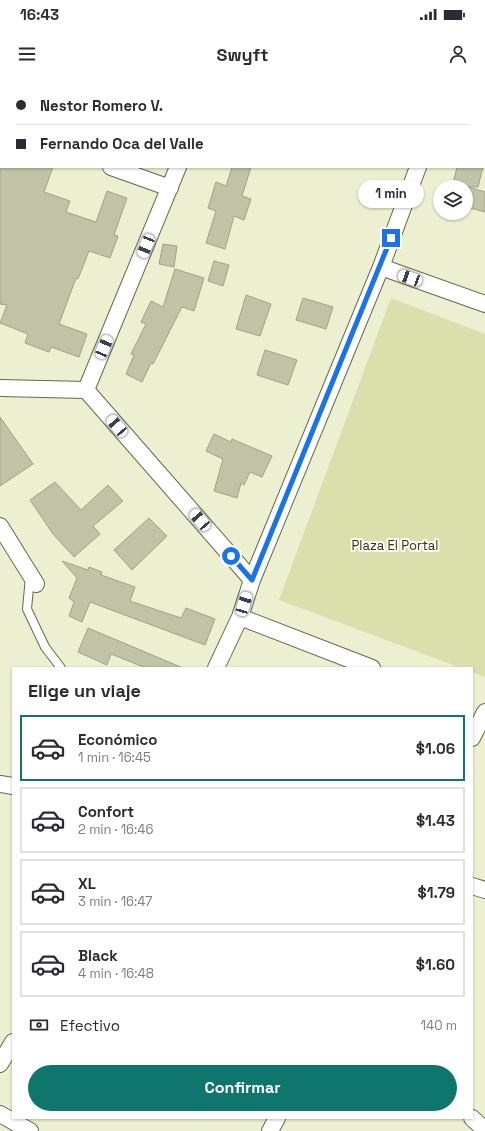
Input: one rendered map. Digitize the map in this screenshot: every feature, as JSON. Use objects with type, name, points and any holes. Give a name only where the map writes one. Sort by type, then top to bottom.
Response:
[{"type":"street","points":[[115,168],[170,188]]},
{"type":"street","points":[[86,390],[178,168]]},
{"type":"street","points":[[216,667],[240,617],[252,580],[381,267],[418,168]]},
{"type":"street","points":[[381,267],[485,304]]},
{"type":"street","points":[[0,388],[86,390],[252,580]]},
{"type":"street","points":[[0,526],[33,579]]},
{"type":"street","points":[[240,617],[369,667]]},
{"type":"street","points":[[473,707],[485,712],[473,736]]},
{"type":"street","points":[[0,784],[12,786]]},
{"type":"street","points":[[473,886],[485,890]]},
{"type":"street","points":[[0,1064],[12,1044]]},
{"type":"street","points":[[0,1114],[30,1131]]},
{"type":"street","points":[[270,1131],[276,1119]]},
{"type":"street","points":[[473,1119],[485,1130]]},
{"type":"lane","points":[[33,579],[27,608],[45,647],[60,667]]},
{"type":"green space","name":"Plaza El Portal","points":[[391,298],[485,334],[485,677],[473,672],[473,667],[458,667],[279,600]]},
{"type":"building","points":[[0,168],[53,168],[44,192],[70,201],[66,212],[96,222],[107,191],[127,198],[114,235],[118,236],[110,258],[89,251],[78,279],[76,278],[59,324],[87,334],[79,357],[51,347],[49,352],[25,343],[28,334],[0,323],[7,305],[0,304]]},
{"type":"building","points":[[232,168],[251,168],[242,196],[251,199],[244,220],[234,216],[225,249],[206,243],[216,211],[208,208],[216,182],[226,186]]},
{"type":"building","points":[[457,168],[483,168],[478,187],[473,187],[473,180],[454,180]]},
{"type":"building","points":[[473,188],[485,192],[485,212],[473,209]]},
{"type":"building","points":[[163,244],[177,246],[174,267],[159,264]]},
{"type":"building","points":[[214,261],[229,265],[223,286],[208,281]]},
{"type":"building","points":[[175,269],[204,278],[194,311],[182,307],[153,364],[151,363],[142,382],[126,374],[134,355],[131,354],[146,324],[141,322],[151,301],[163,307]]},
{"type":"building","points":[[246,295],[271,304],[260,336],[236,329]]},
{"type":"building","points":[[303,298],[333,307],[326,329],[296,320]]},
{"type":"building","points":[[265,350],[297,360],[288,385],[257,375]]},
{"type":"building","points":[[0,417],[33,464],[0,486]]},
{"type":"building","points":[[214,434],[231,442],[232,439],[272,456],[262,477],[250,472],[244,485],[241,483],[237,498],[214,491],[223,459],[206,451]]},
{"type":"building","points":[[55,482],[81,510],[108,485],[123,501],[93,526],[100,534],[74,557],[53,534],[30,500]]},
{"type":"building","points":[[149,518],[167,536],[132,570],[114,550]]},
{"type":"building","points":[[62,561],[88,570],[89,567],[102,572],[101,575],[135,587],[130,601],[181,618],[186,608],[215,619],[205,645],[90,602],[82,622],[69,616],[74,602],[69,598],[77,578]]},
{"type":"building","points":[[88,628],[181,667],[144,667],[111,654],[107,665],[78,652]]},
{"type":"route","points":[[231,556],[252,580],[381,267],[391,238]]}]
